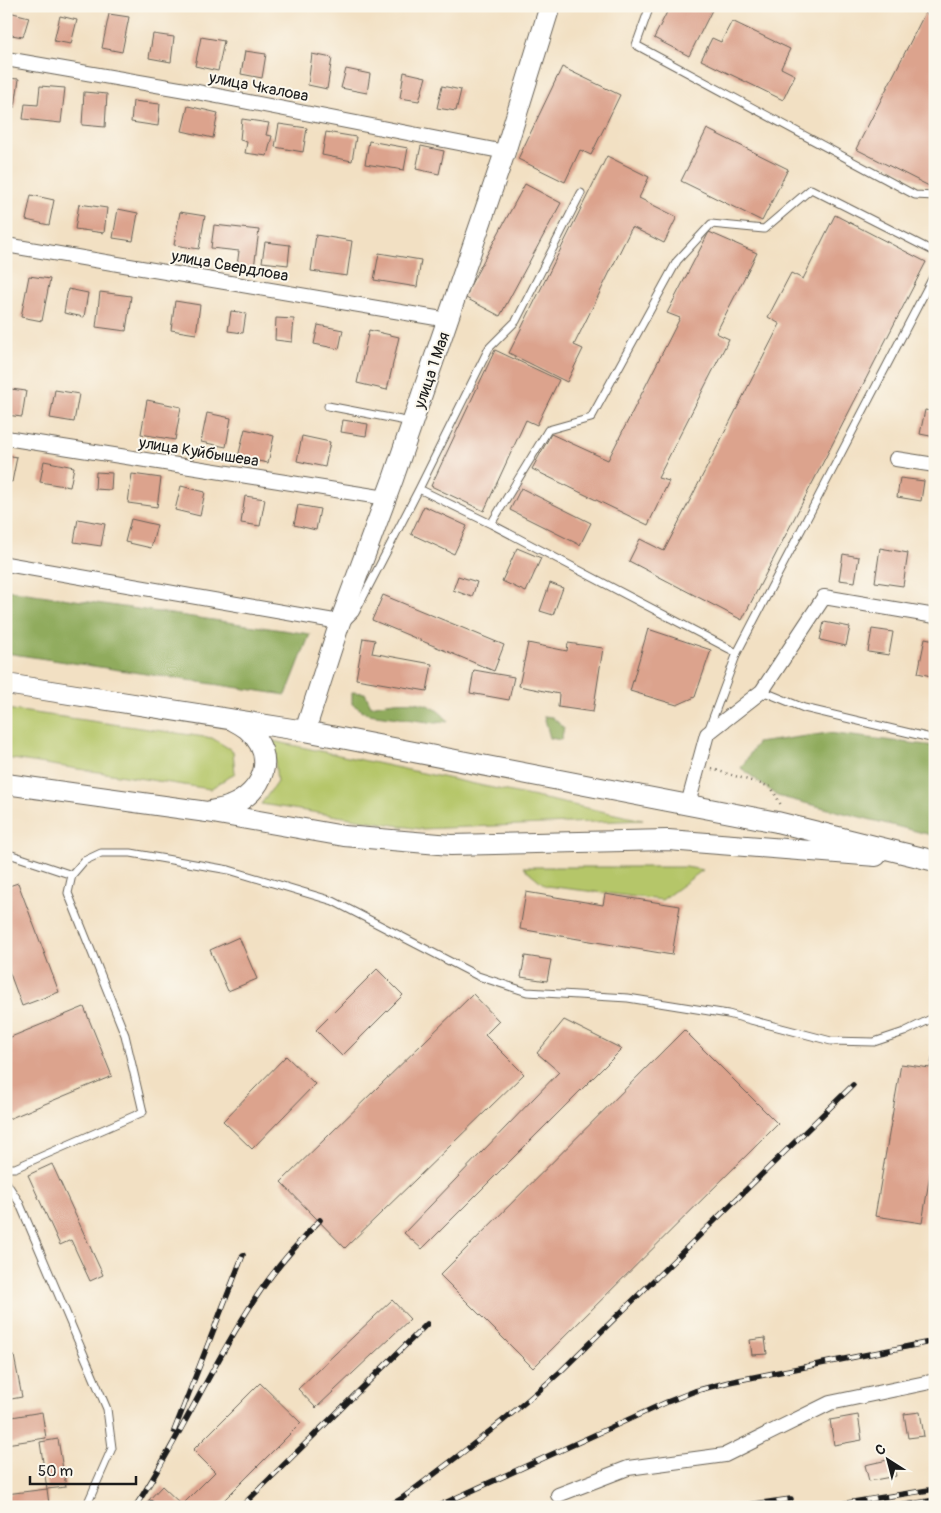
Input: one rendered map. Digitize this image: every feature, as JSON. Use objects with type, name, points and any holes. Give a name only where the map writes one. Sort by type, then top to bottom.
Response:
[{"type":"main road","name":"улица 1 Мая","points":[[305,731],[340,622],[413,422],[505,152],[550,6]]},
{"type":"main road","points":[[6,684],[305,731],[778,822],[930,860]]},
{"type":"main road","points":[[207,812],[229,807],[246,798],[259,785],[264,770],[263,753],[256,739],[247,729],[232,720]]},
{"type":"main road","points":[[6,784],[207,812],[344,836],[451,845],[668,840],[930,860]]},
{"type":"street","name":"улица Чкалова","points":[[6,59],[198,92],[505,152]]},
{"type":"street","name":"улица Свердлова","points":[[6,245],[448,320]]},
{"type":"street","name":"улица Куйбышева","points":[[6,438],[386,498]]},
{"type":"street","points":[[896,459],[935,465]]},
{"type":"street","points":[[6,564],[340,622]]},
{"type":"street","points":[[688,804],[707,734],[762,691],[824,597],[935,616]]},
{"type":"street","points":[[558,1495],[628,1468],[725,1455],[830,1403],[935,1382]]},
{"type":"lane","points":[[650,6],[636,45],[915,195],[935,196]]},
{"type":"lane","points":[[491,524],[548,430],[591,418],[677,261],[711,224],[764,229],[811,189],[935,252]]},
{"type":"lane","points":[[340,622],[349,620],[355,613],[419,489],[488,348],[516,321],[581,193]]},
{"type":"lane","points":[[707,734],[737,653],[935,273]]},
{"type":"lane","points":[[328,406],[413,422]]},
{"type":"lane","points":[[419,489],[491,524],[737,653]]},
{"type":"lane","points":[[762,691],[804,708],[935,739]]},
{"type":"lane","points":[[6,853],[72,874]]},
{"type":"lane","points":[[6,1168],[15,1168],[143,1112],[126,1035],[68,893],[72,874],[84,861],[102,854],[131,853],[229,870],[333,901],[478,976],[527,992],[628,998],[728,1014],[831,1041],[874,1042],[904,1032],[935,1017]]},
{"type":"lane","points":[[6,1182],[19,1202],[107,1409],[112,1448],[86,1507]]},
{"type":"path","points":[[698,765],[771,787],[781,805]]},
{"type":"green space","points":[[6,590],[310,634],[286,695],[6,653]]},
{"type":"green space","points":[[352,692],[365,693],[371,706],[392,702],[423,704],[441,713],[448,721],[436,723],[368,714],[352,704]]},
{"type":"green space","points":[[6,709],[212,738],[233,751],[235,773],[210,789],[6,758]]},
{"type":"green space","points":[[544,716],[552,717],[564,728],[561,740],[550,738]]},
{"type":"green space","points":[[828,733],[935,746],[935,836],[777,796],[741,768],[757,743]]},
{"type":"green space","points":[[273,741],[643,820],[420,829],[261,804],[277,782]]},
{"type":"green space","points":[[523,867],[686,867],[703,870],[662,900],[546,886]]},
{"type":"building","points":[[670,6],[714,6],[689,56],[654,38]]},
{"type":"building","points":[[9,12],[29,17],[23,37],[6,34]]},
{"type":"building","points":[[925,13],[935,18],[935,186],[933,188],[856,149]]},
{"type":"building","points":[[109,14],[129,17],[122,52],[102,48]]},
{"type":"building","points":[[60,16],[77,20],[71,44],[54,41]]},
{"type":"building","points":[[732,21],[790,49],[781,68],[795,75],[783,100],[701,60],[712,38],[721,42]]},
{"type":"building","points":[[153,34],[174,37],[171,62],[149,58]]},
{"type":"building","points":[[201,37],[224,41],[218,71],[195,66]]},
{"type":"building","points":[[245,51],[266,54],[262,78],[241,74]]},
{"type":"building","points":[[312,54],[332,58],[327,89],[308,85]]},
{"type":"building","points":[[562,67],[620,95],[591,155],[580,150],[565,182],[518,159]]},
{"type":"building","points":[[346,69],[370,74],[367,93],[341,88]]},
{"type":"building","points":[[404,72],[426,77],[419,101],[400,98]]},
{"type":"building","points":[[6,78],[19,79],[15,107],[6,106]]},
{"type":"building","points":[[40,86],[65,88],[61,123],[23,119],[25,104],[38,105]]},
{"type":"building","points":[[442,86],[461,90],[456,111],[437,108]]},
{"type":"building","points":[[84,92],[107,94],[105,127],[82,125]]},
{"type":"building","points":[[133,101],[160,104],[158,126],[131,122]]},
{"type":"building","points":[[188,106],[218,113],[213,138],[182,131]]},
{"type":"building","points":[[242,119],[269,123],[266,135],[272,136],[267,156],[245,153],[247,142],[240,140]]},
{"type":"building","points":[[279,124],[307,128],[303,152],[275,147]]},
{"type":"building","points":[[707,129],[788,169],[762,221],[681,181]]},
{"type":"building","points":[[326,132],[356,137],[352,161],[322,155]]},
{"type":"building","points":[[369,141],[408,148],[404,170],[365,164]]},
{"type":"building","points":[[421,146],[444,151],[439,174],[416,169]]},
{"type":"building","points":[[607,156],[649,177],[639,198],[677,217],[664,243],[632,227],[574,345],[583,349],[567,382],[509,353]]},
{"type":"building","points":[[525,184],[561,203],[500,316],[464,297]]},
{"type":"building","points":[[31,195],[54,200],[49,225],[26,220]]},
{"type":"building","points":[[79,204],[107,208],[104,233],[75,229]]},
{"type":"building","points":[[118,209],[138,213],[133,241],[113,238]]},
{"type":"building","points":[[180,212],[205,216],[199,249],[174,245]]},
{"type":"building","points":[[835,215],[926,262],[742,620],[629,561],[640,539],[664,551],[780,324],[768,317],[791,273],[803,279]]},
{"type":"building","points":[[214,225],[259,230],[254,268],[237,266],[239,251],[211,248]]},
{"type":"building","points":[[709,232],[757,253],[716,333],[729,339],[658,478],[669,481],[648,525],[532,469],[551,434],[608,460],[680,318],[667,313]]},
{"type":"building","points":[[316,235],[352,241],[347,276],[311,271]]},
{"type":"building","points":[[265,242],[290,245],[288,265],[262,262]]},
{"type":"building","points":[[379,253],[421,260],[417,287],[374,280]]},
{"type":"building","points":[[29,276],[50,279],[42,321],[21,317]]},
{"type":"building","points":[[68,289],[88,293],[84,317],[64,313]]},
{"type":"building","points":[[100,292],[131,296],[126,331],[96,327]]},
{"type":"building","points":[[175,301],[200,305],[196,334],[171,330]]},
{"type":"building","points":[[231,311],[246,313],[243,333],[228,331]]},
{"type":"building","points":[[276,318],[294,319],[292,342],[275,340]]},
{"type":"building","points":[[318,325],[343,330],[339,349],[314,344]]},
{"type":"building","points":[[369,330],[399,337],[387,390],[357,383]]},
{"type":"building","points":[[495,350],[559,380],[537,425],[526,420],[484,511],[431,486]]},
{"type":"building","points":[[11,389],[26,391],[22,417],[6,415]]},
{"type":"building","points":[[55,390],[79,394],[74,422],[50,418]]},
{"type":"building","points":[[147,400],[181,407],[175,440],[141,434]]},
{"type":"building","points":[[925,410],[935,412],[935,437],[920,434]]},
{"type":"building","points":[[207,413],[231,418],[226,447],[201,442]]},
{"type":"building","points":[[343,420],[368,424],[366,436],[341,432]]},
{"type":"building","points":[[245,429],[274,436],[268,463],[238,457]]},
{"type":"building","points":[[302,436],[330,442],[325,467],[297,461]]},
{"type":"building","points":[[6,455],[17,457],[12,482],[6,481]]},
{"type":"building","points":[[44,461],[74,467],[70,487],[40,482]]},
{"type":"building","points":[[96,472],[112,473],[111,490],[95,489]]},
{"type":"building","points":[[132,474],[161,478],[157,507],[128,503]]},
{"type":"building","points":[[900,478],[924,481],[921,501],[897,497]]},
{"type":"building","points":[[181,486],[205,492],[200,516],[175,510]]},
{"type":"building","points":[[521,488],[591,523],[580,545],[510,510]]},
{"type":"building","points":[[245,496],[265,499],[260,526],[241,523]]},
{"type":"building","points":[[298,505],[320,509],[316,530],[294,525]]},
{"type":"building","points":[[424,506],[467,526],[454,554],[411,534]]},
{"type":"building","points":[[78,519],[105,524],[101,546],[74,542]]},
{"type":"building","points":[[131,519],[157,525],[151,548],[125,542]]},
{"type":"building","points":[[517,548],[541,558],[526,592],[502,581]]},
{"type":"building","points":[[880,548],[908,553],[903,586],[875,582]]},
{"type":"building","points":[[843,554],[859,557],[855,582],[839,580]]},
{"type":"building","points":[[458,576],[477,582],[472,597],[453,590]]},
{"type":"building","points":[[550,583],[563,588],[553,615],[540,611]]},
{"type":"building","points":[[383,595],[504,645],[494,671],[372,620]]},
{"type":"building","points":[[824,622],[850,627],[846,646],[820,640]]},
{"type":"building","points":[[648,629],[711,650],[695,697],[677,705],[630,691]]},
{"type":"building","points":[[872,629],[893,632],[889,655],[868,652]]},
{"type":"building","points":[[363,638],[375,640],[372,653],[432,664],[427,691],[356,679]]},
{"type":"building","points":[[925,638],[935,640],[935,677],[918,673]]},
{"type":"building","points":[[528,643],[567,651],[568,643],[603,648],[593,712],[558,707],[559,694],[519,686]]},
{"type":"building","points":[[474,670],[514,677],[509,700],[470,693]]},
{"type":"building","points":[[18,883],[59,992],[22,1006],[6,963],[6,887]]},
{"type":"building","points":[[526,892],[603,905],[605,894],[680,906],[672,955],[520,929]]},
{"type":"building","points":[[239,937],[257,979],[228,991],[210,950]]},
{"type":"building","points":[[525,956],[551,960],[547,981],[521,977]]},
{"type":"building","points":[[377,969],[403,995],[342,1056],[316,1030]]},
{"type":"building","points":[[473,994],[499,1021],[485,1035],[524,1074],[345,1248],[281,1182]]},
{"type":"building","points":[[84,1007],[112,1076],[6,1120],[6,1039]]},
{"type":"building","points":[[564,1020],[622,1049],[422,1249],[404,1233],[559,1072],[537,1053]]},
{"type":"building","points":[[684,1030],[778,1124],[533,1368],[440,1275]]},
{"type":"building","points":[[934,1048],[935,1144],[922,1223],[875,1216],[901,1064],[930,1068]]},
{"type":"building","points":[[286,1056],[315,1084],[252,1149],[223,1121]]},
{"type":"building","points":[[52,1164],[103,1275],[90,1281],[71,1240],[60,1245],[28,1175]]},
{"type":"building","points":[[392,1300],[410,1319],[316,1408],[298,1389]]},
{"type":"building","points":[[765,1338],[767,1354],[752,1355],[750,1340]]},
{"type":"building","points":[[14,1356],[22,1397],[6,1400],[6,1358]]},
{"type":"building","points":[[260,1383],[301,1423],[217,1507],[152,1507],[147,1502],[162,1486],[182,1505],[215,1472],[193,1450]]},
{"type":"building","points":[[42,1412],[46,1438],[6,1444],[6,1418]]},
{"type":"building","points":[[920,1412],[924,1436],[908,1438],[904,1414]]},
{"type":"building","points":[[858,1415],[862,1440],[834,1445],[830,1420]]},
{"type":"building","points":[[58,1439],[66,1487],[47,1489],[40,1442]]},
{"type":"building","points":[[892,1459],[896,1476],[869,1481],[865,1465]]},
{"type":"building","points":[[47,1489],[49,1504],[7,1507],[6,1494]]},
{"type":"railway","points":[[387,1507],[401,1499],[482,1437],[560,1372],[853,1085]]},
{"type":"railway","points":[[135,1507],[255,1299],[285,1258],[320,1220]]},
{"type":"railway","points":[[174,1431],[243,1255]]},
{"type":"railway","points":[[241,1507],[427,1324]]},
{"type":"railway","points":[[436,1507],[695,1391],[729,1382],[935,1341]]},
{"type":"railway","points":[[822,1507],[935,1489]]},
{"type":"railway","points":[[733,1507],[791,1499]]},
{"type":"railway","points":[[893,1507],[935,1500]]},
{"type":"railway","points":[[148,1507],[151,1503]]}]
